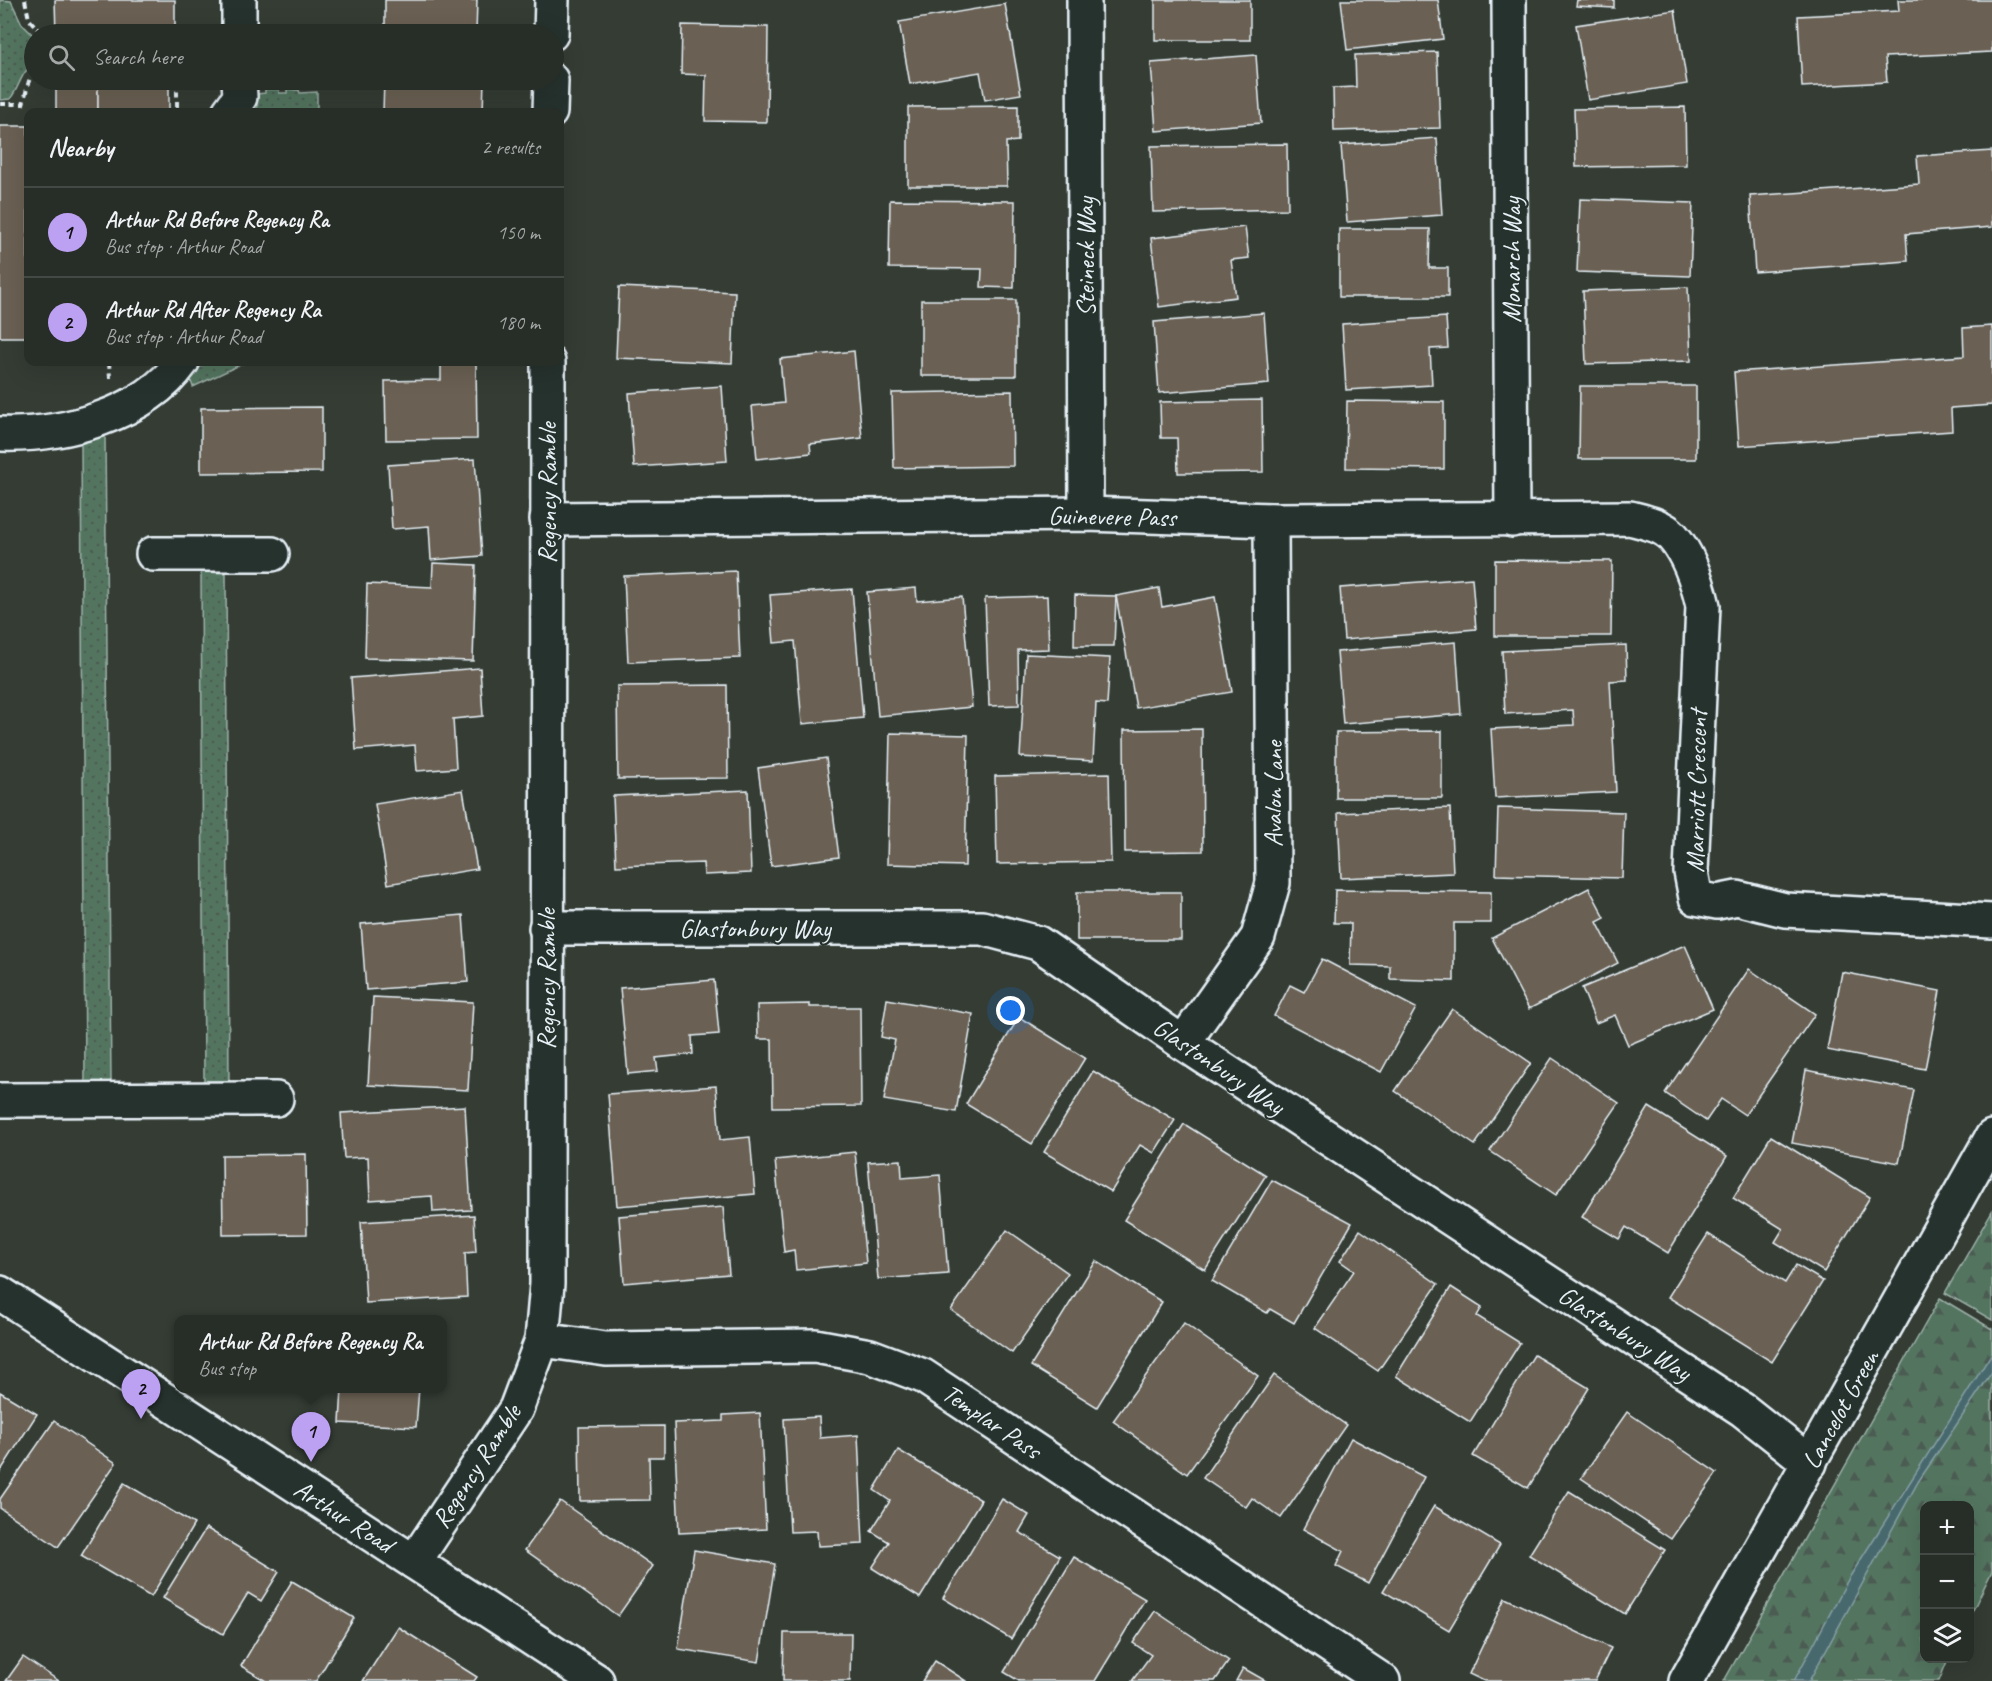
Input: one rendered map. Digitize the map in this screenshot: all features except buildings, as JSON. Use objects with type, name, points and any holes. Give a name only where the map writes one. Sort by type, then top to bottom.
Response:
[{"type":"street","points":[[239,0],[239,24]]},
{"type":"street","points":[[551,24],[552,0]]},
{"type":"street","name":"Steineck Way","points":[[1084,0],[1086,514]]},
{"type":"street","name":"Monarch Way","points":[[1509,0],[1512,520]]},
{"type":"street","points":[[232,108],[240,97],[240,90]]},
{"type":"street","points":[[550,90],[550,108]]},
{"type":"street","points":[[0,434],[65,427],[115,412],[151,394],[178,366]]},
{"type":"street","name":"Regency Ramble","points":[[414,1562],[516,1409],[542,1340],[547,1284],[548,366]]},
{"type":"street","name":"Guinevere Pass","points":[[547,519],[1086,514],[1271,520],[1630,518],[1655,525],[1673,537]]},
{"type":"street","name":"Avalon Lane","points":[[1184,1043],[1258,937],[1273,883],[1271,520]]},
{"type":"street","name":"Marriott Crescent","points":[[1673,537],[1692,571],[1703,606],[1691,872],[1696,898],[1717,902],[1737,898],[1785,910],[1992,921]]},
{"type":"street","points":[[153,554],[272,554]]},
{"type":"street","name":"Glastonbury Way","points":[[546,927],[982,928],[1038,943],[1184,1043],[1743,1410],[1810,1463]]},
{"type":"street","points":[[0,1100],[276,1099]]},
{"type":"street","name":"Lancelot Green","points":[[1686,1681],[1992,1137]]},
{"type":"street","name":"Arthur Road","points":[[0,1293],[592,1680]]},
{"type":"street","name":"Templar Pass","points":[[542,1340],[606,1349],[815,1346],[870,1356],[923,1376],[1383,1681]]},
{"type":"path","points":[[25,0],[28,19],[33,24]]},
{"type":"path","points":[[0,104],[23,104],[27,90]]},
{"type":"path","points":[[177,90],[177,108]]},
{"type":"green space","points":[[0,0],[11,1],[24,26],[24,74],[10,99],[0,100]]},
{"type":"green space","points":[[265,90],[279,90],[279,93],[287,93],[287,90],[299,90],[300,93],[317,92],[317,108],[257,108],[257,94],[265,93]]},
{"type":"green space","points":[[201,366],[238,366],[193,387],[190,378]]},
{"type":"green space","points":[[105,436],[111,1082],[85,1083],[81,442]]},
{"type":"green space","points":[[201,572],[226,573],[229,1082],[204,1082]]},
{"type":"green space","points":[[1992,1211],[1992,1320],[1945,1293]]},
{"type":"green space","points":[[1940,1298],[1992,1329],[1992,1571],[1974,1608],[1974,1501],[1920,1501],[1920,1663],[1946,1663],[1939,1681],[1724,1681]]},
{"type":"water","points":[[1992,1353],[1992,1372],[1918,1482],[1809,1681],[1794,1681],[1849,1578]]},
{"type":"place","name":"Arthur Rd After Regency Ra","points":[[141,1419]]},
{"type":"place","name":"Arthur Rd Before Regency Ra","points":[[311,1462]]}]
